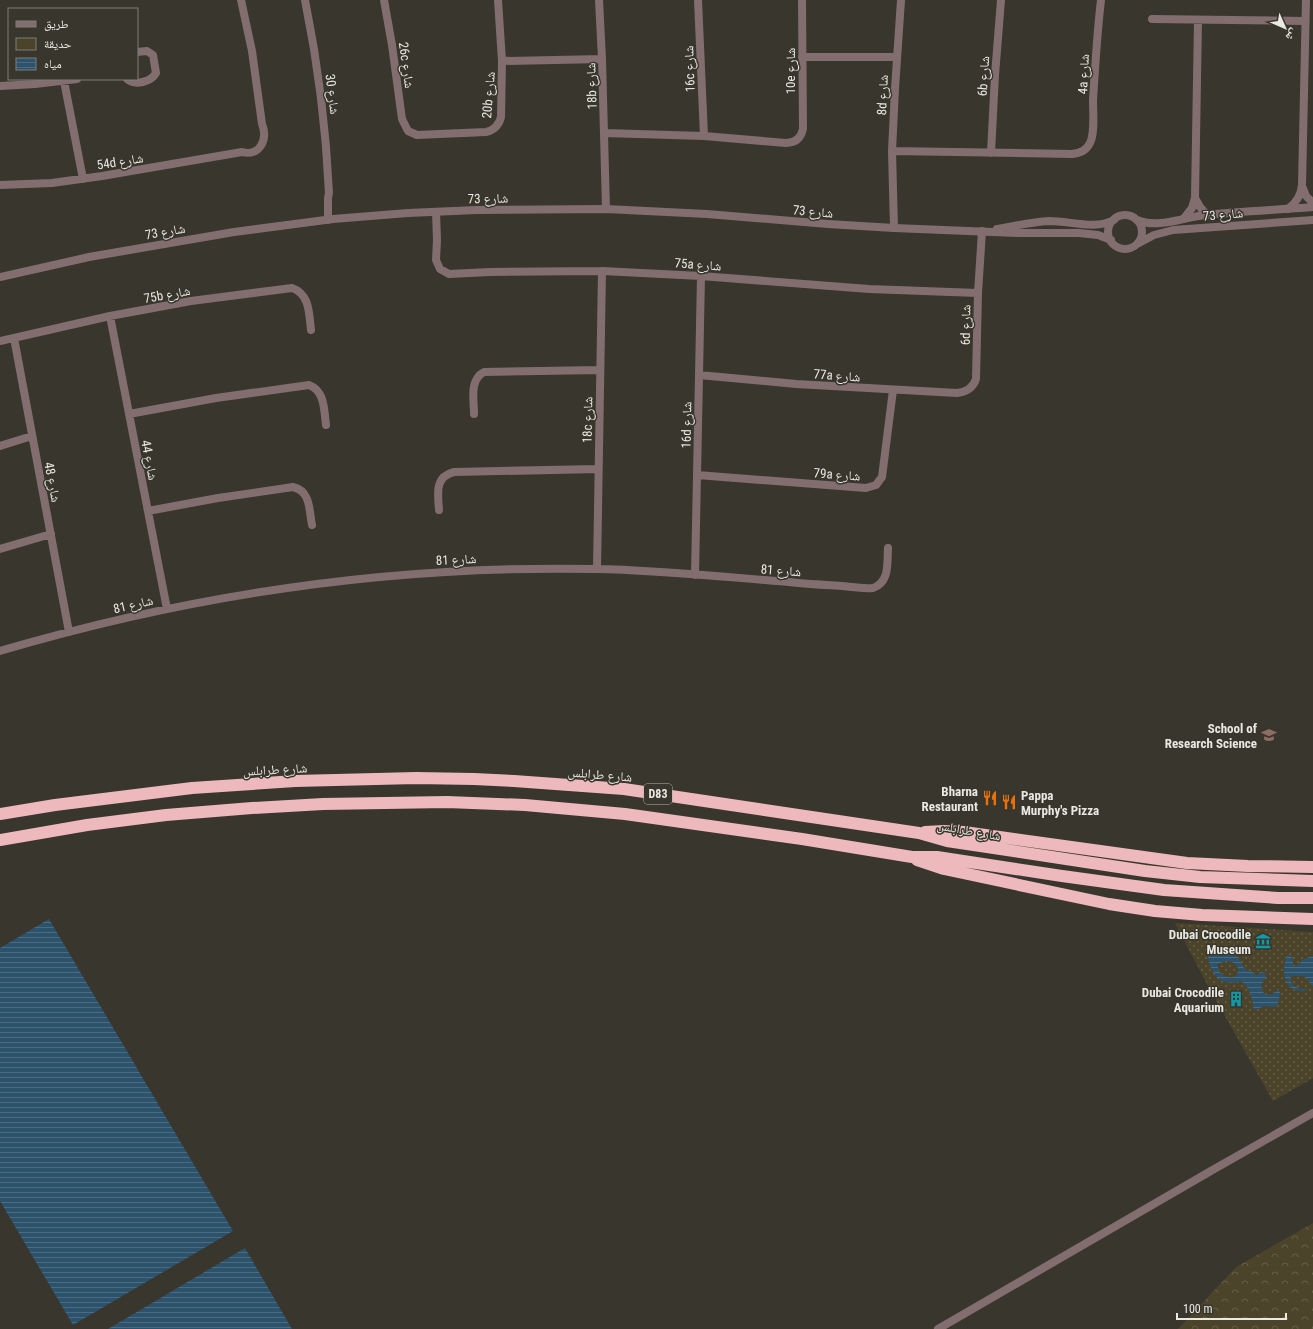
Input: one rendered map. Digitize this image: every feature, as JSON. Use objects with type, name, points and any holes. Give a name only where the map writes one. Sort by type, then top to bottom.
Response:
[{"type":"highway","name":"شارع طرابلس","points":[[0,814],[55,805],[200,787],[295,781],[416,778],[514,781],[624,789],[919,833],[947,841],[1145,871],[1200,877],[1313,882]]},
{"type":"highway","name":"D83","points":[[0,840],[87,825],[166,815],[323,804],[447,802],[525,805],[625,814],[823,842],[912,857],[937,857],[1164,890],[1278,898],[1313,898]]},
{"type":"highway","points":[[919,833],[944,831],[959,832],[1187,862],[1248,866],[1313,867]]},
{"type":"highway","points":[[912,857],[944,869],[1132,908],[1178,913],[1313,919]]},
{"type":"street","name":"54d شارع","points":[[0,185],[52,183],[83,179],[242,152],[258,142],[261,135],[262,124],[252,51],[241,0]]},
{"type":"street","name":"شارع 30","points":[[305,0],[324,111],[330,192],[328,200],[331,219]]},
{"type":"street","name":"26c شارع","points":[[384,0],[397,74],[402,120],[408,131]]},
{"type":"street","name":"20b شارع","points":[[408,131],[417,134],[486,132],[493,129],[498,124],[501,117],[502,61],[498,0]]},
{"type":"street","name":"18b شارع","points":[[599,0],[604,133],[604,172],[602,183],[604,209]]},
{"type":"street","name":"16c شارع","points":[[698,0],[704,136]]},
{"type":"street","name":"10e شارع","points":[[704,136],[786,143],[798,140],[803,129],[802,0]]},
{"type":"street","name":"8d شارع","points":[[892,228],[892,151],[896,57],[901,0]]},
{"type":"street","name":"6b شارع","points":[[991,153],[1001,0]]},
{"type":"street","name":"4a شارع","points":[[991,153],[1072,154],[1082,152],[1090,144],[1092,134],[1101,0]]},
{"type":"street","points":[[1288,209],[1296,202],[1302,185],[1306,0]]},
{"type":"street","points":[[1152,19],[1305,22]]},
{"type":"street","points":[[1185,218],[1192,208],[1195,198],[1198,20]]},
{"type":"street","points":[[128,80],[130,82],[138,83],[152,79],[156,73],[153,55],[147,51],[138,52]]},
{"type":"street","points":[[802,57],[896,57]]},
{"type":"street","points":[[502,61],[602,59]]},
{"type":"street","points":[[0,86],[70,80]]},
{"type":"street","points":[[64,81],[83,179]]},
{"type":"street","points":[[604,133],[704,136]]},
{"type":"street","points":[[892,151],[991,153]]},
{"type":"street","points":[[1302,185],[1306,196],[1313,203]]},
{"type":"street","points":[[1195,198],[1207,215]]},
{"type":"street","name":"شارع 73","points":[[1137,220],[1150,224],[1158,224],[1207,215],[1313,208]]},
{"type":"street","name":"شارع 73","points":[[0,277],[89,257],[234,232],[331,219],[477,210],[604,209],[707,214],[892,228],[1017,233],[1079,232],[1098,235],[1111,240]]},
{"type":"street","name":"75a شارع","points":[[433,212],[437,265],[444,272],[449,274],[602,271],[701,276],[862,289],[978,293]]},
{"type":"street","points":[[1123,215],[1128,215],[1137,220],[1142,229],[1142,234],[1137,244],[1124,249],[1114,244],[1111,240],[1109,230],[1114,220],[1123,215]]},
{"type":"street","name":"شارع 73","points":[[980,231],[1047,221],[1076,222],[1093,225],[1107,223],[1114,220]]},
{"type":"street","name":"شارع 73","points":[[1137,244],[1154,234],[1173,230],[1313,220]]},
{"type":"street","name":"6d شارع","points":[[972,387],[976,374],[980,231]]},
{"type":"street","name":"18c شارع","points":[[596,569],[602,271]]},
{"type":"street","name":"16d شارع","points":[[695,575],[701,276]]},
{"type":"street","name":"75b شارع","points":[[0,341],[110,316],[225,296],[292,288],[297,290],[305,297],[312,330]]},
{"type":"street","name":"شارع 44","points":[[110,316],[167,609]]},
{"type":"street","name":"شارع 48","points":[[14,338],[69,632]]},
{"type":"street","points":[[474,414],[474,382],[476,378],[484,372],[600,370]]},
{"type":"street","name":"77a شارع","points":[[699,375],[796,384],[957,394],[967,391],[972,387]]},
{"type":"street","points":[[129,414],[216,398],[308,386],[314,387],[321,396],[326,425]]},
{"type":"street","name":"79a شارع","points":[[697,475],[866,488],[876,486],[882,477],[893,390]]},
{"type":"street","points":[[0,446],[32,436]]},
{"type":"street","points":[[439,510],[438,486],[444,476],[449,473],[598,469]]},
{"type":"street","points":[[148,511],[218,498],[293,488],[302,491],[307,498],[312,525]]},
{"type":"street","points":[[0,549],[51,534]]},
{"type":"street","name":"شارع 81","points":[[0,651],[69,632],[167,609],[273,590],[380,576],[488,570],[596,569],[645,571],[873,588],[878,586],[885,579],[888,548]]},
{"type":"street","points":[[938,1329],[1313,1113]]},
{"type":"green space","points":[[1175,923],[1313,932],[1313,1078],[1273,1101],[1208,986]]},
{"type":"green space","points":[[1313,1223],[1313,1329],[1178,1329],[1236,1267]]},
{"type":"water","points":[[49,919],[233,1231],[73,1325],[0,1201],[0,948]]},
{"type":"water","points":[[1212,950],[1234,955],[1238,958],[1246,970],[1253,972],[1257,976],[1260,972],[1265,973],[1266,977],[1261,985],[1263,992],[1268,995],[1277,990],[1280,991],[1279,1001],[1276,1007],[1265,1006],[1254,1010],[1250,993],[1243,983],[1240,981],[1224,982],[1216,977],[1209,961],[1208,953]],"holes":[[[1229,961],[1235,964],[1238,968],[1238,973],[1236,976],[1226,976],[1218,970],[1218,964]]]},
{"type":"water","points":[[1287,955],[1293,958],[1293,966],[1296,966],[1304,959],[1313,956],[1313,986],[1308,979],[1303,976],[1290,977],[1293,985],[1301,989],[1308,990],[1300,991],[1294,989],[1289,986],[1286,981],[1284,968]]},
{"type":"water","points":[[245,1248],[292,1329],[108,1329]]},
{"type":"place","name":"School of Research Science","points":[[1269,735]]},
{"type":"place","name":"Bharna Restaurant","points":[[990,798]]},
{"type":"place","name":"Pappa Murphy's Pizza","points":[[1009,802]]},
{"type":"place","name":"Dubai Crocodile Museum","points":[[1263,941]]},
{"type":"place","name":"Dubai Crocodile Aquarium","points":[[1236,999]]}]
